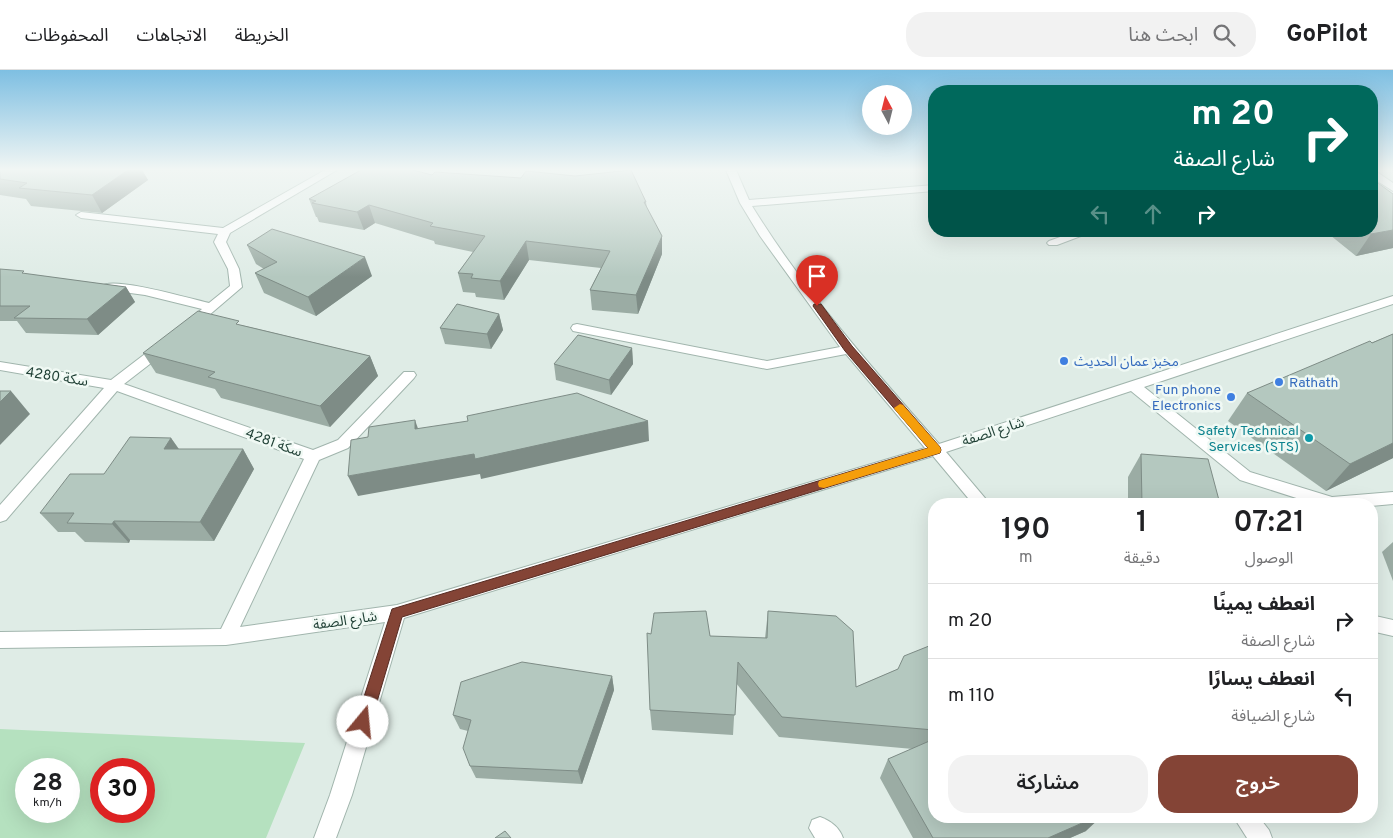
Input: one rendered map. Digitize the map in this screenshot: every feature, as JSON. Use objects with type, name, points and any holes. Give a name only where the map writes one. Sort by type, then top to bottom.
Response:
[{"type":"street","points":[[0,516],[114,385],[236,287],[238,277],[223,252],[220,242],[225,231],[269,206]]},
{"type":"street","points":[[746,206],[765,236],[849,349],[977,498]]},
{"type":"street","points":[[81,215],[225,231]]},
{"type":"street","points":[[1053,243],[1071,237]]},
{"type":"street","points":[[96,284],[145,291],[212,308]]},
{"type":"street","name":"شارع الصفة","points":[[0,640],[226,637],[397,613],[936,450],[1393,300]]},
{"type":"street","points":[[577,328],[767,366],[849,349]]},
{"type":"street","name":"سكة 4280","points":[[0,366],[114,385]]},
{"type":"street","name":"سكة 4281","points":[[114,385],[314,456],[343,444],[409,375]]},
{"type":"street","points":[[1133,385],[1245,476],[1316,498]]},
{"type":"street","points":[[226,637],[314,456]]},
{"type":"street","points":[[1378,499],[1393,498]]},
{"type":"street","points":[[325,838],[341,795],[397,613]]},
{"type":"street","points":[[1378,625],[1393,628]]},
{"type":"street","points":[[1250,823],[1262,838]]},
{"type":"green space","points":[[0,729],[305,743],[266,838],[0,838]]},
{"type":"building","points":[[326,206],[368,206],[357,212]]},
{"type":"building","points":[[372,206],[646,206],[662,236],[636,295],[590,290],[610,251],[526,241],[500,281],[471,278],[473,274],[458,273],[485,236],[430,226],[433,223]]},
{"type":"building","points":[[1378,206],[1393,206],[1393,230],[1378,233]]},
{"type":"building","points":[[272,229],[365,257],[308,297],[255,273],[277,262],[247,245]]},
{"type":"building","points":[[0,269],[126,287],[87,319],[14,318],[30,306],[0,306]]},
{"type":"building","points":[[457,304],[499,314],[487,334],[440,328]]},
{"type":"building","points":[[198,311],[239,321],[236,324],[370,356],[320,406],[208,377],[215,372],[143,353]]},
{"type":"building","points":[[1393,334],[1393,443],[1350,464],[1247,393],[1370,341],[1372,343]]},
{"type":"building","points":[[578,335],[632,348],[609,380],[554,364]]},
{"type":"building","points":[[0,391],[11,391],[0,402]]},
{"type":"building","points":[[577,393],[648,421],[475,459],[474,454],[348,476],[351,440],[368,437],[369,427],[415,420],[415,429],[468,421],[467,416]]},
{"type":"building","points":[[130,437],[171,438],[164,449],[243,449],[200,522],[114,521],[112,524],[67,523],[74,513],[40,513],[70,474],[104,474]]},
{"type":"building","points":[[1141,454],[1208,459],[1218,498],[1142,498]]},
{"type":"building","points":[[706,611],[710,636],[767,638],[768,611],[836,616],[853,631],[856,687],[898,669],[904,656],[928,646],[928,729],[782,717],[738,662],[735,715],[650,710],[647,633],[651,634],[654,613]]},
{"type":"building","points":[[522,662],[612,676],[578,771],[470,766],[463,748],[471,720],[453,715],[461,682]]},
{"type":"building","points":[[928,742],[928,823],[1082,823],[1048,838],[933,838],[888,759]]},
{"type":"building","points":[[505,831],[511,838],[495,838]]},
{"type":"slow traffic","points":[[824,484],[936,450],[900,408]]},
{"type":"place","name":"مخبز عمان الحديث","points":[[1064,361]]},
{"type":"place","name":"Rathath","points":[[1279,382]]},
{"type":"place","name":"Fun phone Electronics","points":[[1231,397]]},
{"type":"place","name":"Safety Technical Services (STS)","points":[[1309,438]]},
{"type":"route","points":[[363,722],[397,613],[936,450],[849,349],[817,306]]}]
